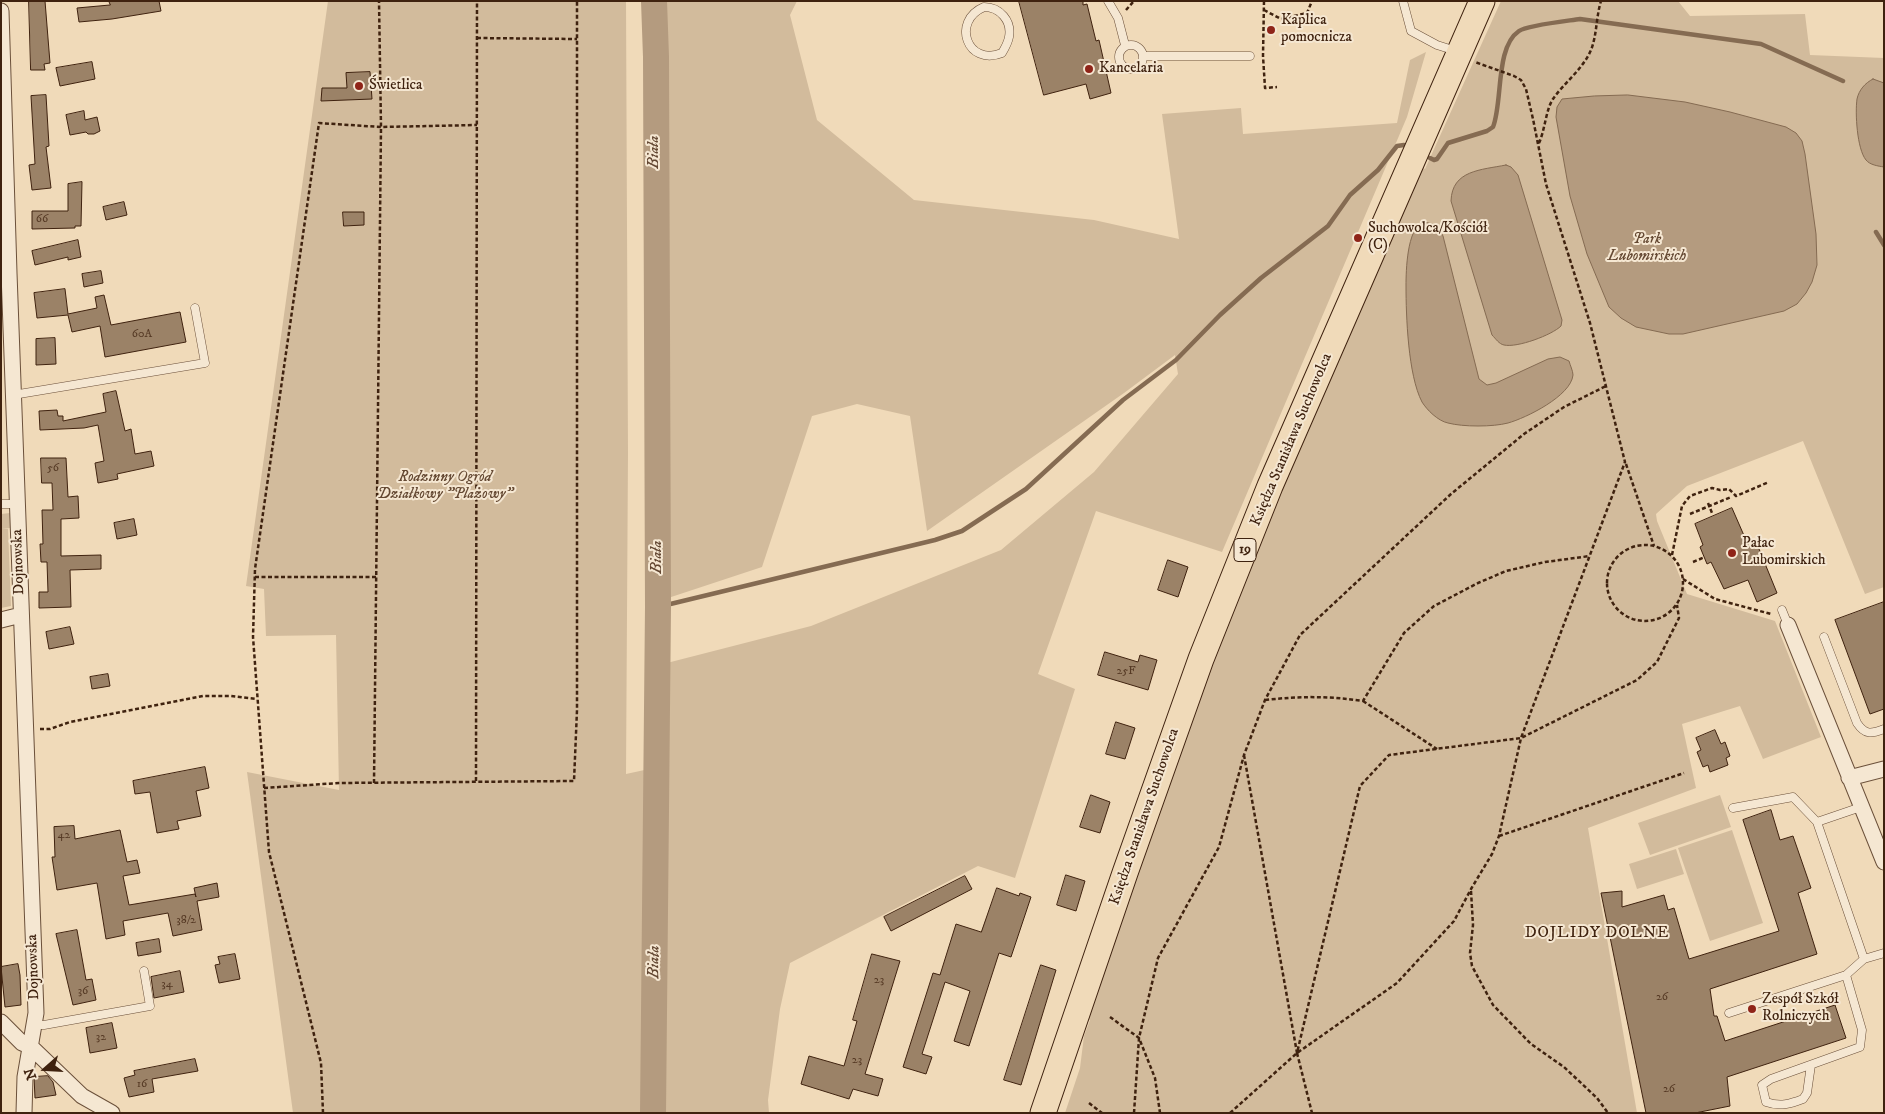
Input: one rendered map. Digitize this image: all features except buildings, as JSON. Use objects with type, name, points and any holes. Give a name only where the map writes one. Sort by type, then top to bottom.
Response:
[{"type":"highway","name":"Księdza Stanisława Suchowolca","points":[[1043,1113],[1201,659],[1270,486],[1482,1]]},
{"type":"street","name":"Dojnowska","points":[[1,11],[7,374],[13,395],[36,1013],[31,1048],[24,1077],[24,1113]]},
{"type":"street","points":[[1,620],[21,614]]},
{"type":"street","points":[[1788,625],[1884,862]]},
{"type":"street","points":[[1849,778],[1884,769]]},
{"type":"street","points":[[1,1022],[82,1096],[112,1113]]},
{"type":"lane","points":[[1108,1],[1118,18],[1125,45]]},
{"type":"lane","points":[[1403,1],[1411,31],[1437,45],[1460,52]]},
{"type":"lane","points":[[983,4],[1001,12],[1010,35],[1002,53],[993,56],[985,56],[975,51],[968,43],[965,31],[969,18],[983,4]]},
{"type":"lane","points":[[1125,45],[1135,45],[1139,47],[1143,56],[1142,63],[1137,68],[1130,69],[1124,68],[1119,62],[1118,56],[1120,50],[1125,45]]},
{"type":"lane","points":[[1143,56],[1250,56]]},
{"type":"lane","points":[[13,395],[205,363],[195,308]]},
{"type":"lane","points":[[1,504],[17,504]]},
{"type":"lane","points":[[1782,610],[1788,625]]},
{"type":"lane","points":[[1824,637],[1856,723],[1862,730],[1872,733],[1884,729]]},
{"type":"lane","points":[[1733,808],[1793,797],[1817,822],[1864,959]]},
{"type":"lane","points":[[1817,822],[1861,807]]},
{"type":"lane","points":[[1729,1013],[1846,974],[1864,959],[1884,954]]},
{"type":"lane","points":[[34,1025],[44,1026],[150,1006],[144,971]]},
{"type":"lane","points":[[1811,1065],[1806,1093],[1803,1099],[1775,1106],[1766,1102],[1762,1085],[1771,1079],[1860,1047],[1862,1030],[1846,974]]},
{"type":"path","points":[[374,783],[381,127],[379,1]]},
{"type":"path","points":[[476,781],[477,1]]},
{"type":"path","points":[[264,788],[374,783],[574,781],[577,710],[577,1]]},
{"type":"path","points":[[1127,1],[1129,7]]},
{"type":"path","points":[[1264,1],[1263,56],[1265,88],[1276,87]]},
{"type":"path","points":[[1264,10],[1281,19],[1306,13],[1312,1]]},
{"type":"path","points":[[1539,144],[1544,131],[1549,105],[1591,50],[1601,1]]},
{"type":"path","points":[[477,38],[577,39]]},
{"type":"path","points":[[1496,70],[1521,80],[1526,89],[1546,184],[1590,323],[1625,462],[1654,546]]},
{"type":"path","points":[[323,1113],[320,1063],[269,852],[253,637],[255,577],[319,123],[381,127],[477,125]]},
{"type":"path","points":[[1134,1113],[1139,1038],[1158,958],[1219,848],[1244,755],[1266,700],[1300,636],[1451,494],[1524,434],[1564,407],[1606,386]]},
{"type":"path","points":[[1230,1113],[1297,1053],[1397,983],[1454,921],[1492,854],[1499,836],[1521,738],[1625,462]]},
{"type":"path","points":[[1672,556],[1682,506],[1690,496],[1712,488],[1720,490],[1729,489],[1736,496],[1769,482]]},
{"type":"path","points":[[1690,514],[1709,504],[1731,497]]},
{"type":"path","points":[[1709,504],[1712,514]]},
{"type":"path","points":[[1648,544],[1654,546],[1672,556],[1680,566],[1683,579],[1682,593],[1676,605],[1667,615],[1655,620],[1642,622],[1629,619],[1618,611],[1610,600],[1606,587],[1607,574],[1613,561],[1622,552],[1634,546],[1648,544]]},
{"type":"path","points":[[1363,701],[1404,633],[1434,606],[1506,571],[1545,562],[1590,556]]},
{"type":"path","points":[[1693,562],[1705,557]]},
{"type":"path","points":[[255,577],[376,577]]},
{"type":"path","points":[[1683,579],[1715,599],[1769,614],[1782,610]]},
{"type":"path","points":[[1297,1053],[1360,786],[1389,755],[1521,738],[1637,680],[1657,662],[1680,618],[1676,605]]},
{"type":"path","points":[[25,728],[50,729],[70,722],[204,696],[231,696],[257,699]]},
{"type":"path","points":[[1266,700],[1331,696],[1363,701],[1438,749]]},
{"type":"path","points":[[1244,755],[1297,1053],[1312,1113]]},
{"type":"path","points":[[1499,836],[1684,773]]},
{"type":"path","points":[[1471,889],[1473,925],[1470,953],[1472,966],[1493,1005],[1531,1044],[1564,1067],[1597,1098],[1608,1113]]},
{"type":"path","points":[[1110,1018],[1139,1038],[1155,1078],[1160,1113]]},
{"type":"path","points":[[1089,1103],[1102,1113]]},
{"type":"green space","name":"Rodzinny Ogród Działkowy \"Plażowy\"","points":[[328,1],[626,1],[628,453],[626,774],[663,766],[663,664],[811,626],[1001,550],[1094,472],[1178,374],[1175,355],[927,531],[910,416],[857,404],[812,416],[762,567],[659,601],[658,1],[797,1],[790,15],[817,120],[914,200],[1094,220],[1179,239],[1162,114],[1241,108],[1243,134],[1397,123],[1410,60],[1426,52],[1407,117],[1222,552],[1096,511],[1038,674],[1075,689],[1015,878],[978,866],[790,963],[780,1009],[768,1100],[769,1113],[293,1113],[247,772],[339,790],[336,635],[266,636],[264,589],[246,586]]},
{"type":"green space","name":"Park Lubomirskich","points":[[1501,1],[1678,1],[1690,16],[1805,14],[1810,55],[1884,58],[1884,587],[1865,594],[1803,441],[1687,486],[1656,514],[1657,521],[1687,594],[1775,621],[1821,737],[1763,759],[1740,706],[1682,724],[1696,788],[1588,828],[1637,1113],[1065,1113],[1080,1068],[1084,1036],[1090,1020],[1085,1018],[1211,661],[1339,353],[1421,167],[1425,169]]},
{"type":"green space","points":[[10,513],[10,528],[2,529],[8,529],[11,606],[1,608],[1,514]]},
{"type":"green space","points":[[1720,795],[1731,827],[1650,855],[1638,823]]},
{"type":"green space","points":[[1732,830],[1763,923],[1710,941],[1678,848]]},
{"type":"green space","points":[[1676,849],[1684,874],[1637,889],[1629,864]]},
{"type":"shaded area","points":[[1873,79],[1884,83],[1884,167],[1872,164],[1866,160],[1857,131],[1857,99],[1863,87]]},
{"type":"shaded area","points":[[1628,95],[1685,102],[1730,112],[1786,127],[1796,133],[1802,141],[1805,154],[1816,234],[1817,265],[1812,282],[1797,304],[1784,311],[1683,334],[1669,334],[1636,327],[1621,318],[1609,307],[1587,254],[1570,196],[1556,117],[1557,107],[1562,99]]},
{"type":"shaded area","points":[[1506,165],[1511,167],[1518,175],[1562,320],[1561,326],[1556,330],[1517,345],[1501,344],[1492,335],[1451,201],[1456,183],[1462,177],[1478,170]]},
{"type":"shaded area","points":[[1422,222],[1435,226],[1443,236],[1479,379],[1487,385],[1496,383],[1548,359],[1560,357],[1569,361],[1573,375],[1565,391],[1536,411],[1516,420],[1486,426],[1470,426],[1444,422],[1433,415],[1424,405],[1417,390],[1411,361],[1406,298],[1408,251],[1413,233]]},
{"type":"waterway","name":"Biała","points":[[653,1113],[658,607],[656,57],[654,1]]},
{"type":"waterway","points":[[1430,158],[1437,159],[1448,143],[1487,131],[1493,127],[1506,49],[1511,39],[1519,31],[1539,25],[1580,19],[1761,44],[1843,81]]},
{"type":"waterway","points":[[658,607],[935,540],[962,531],[1026,489],[1123,400],[1176,360],[1220,315],[1261,278],[1328,226],[1350,195],[1378,170],[1397,146],[1404,145]]},
{"type":"waterway","points":[[1876,232],[1884,245]]},
{"type":"place","name":"Kaplica pomocnicza","points":[[1271,30]]},
{"type":"place","name":"Kancelaria","points":[[1089,69]]},
{"type":"place","name":"Świetlica","points":[[359,86]]},
{"type":"place","name":"Suchowolca/Kościół (C)","points":[[1358,238]]},
{"type":"place","name":"Pałac Lubomirskich","points":[[1732,553]]},
{"type":"place","name":"Zespół Szkół Rolniczych","points":[[1752,1009]]},
{"type":"district","name":"DOJLIDY DOLNE","points":[[1597,934]]}]
